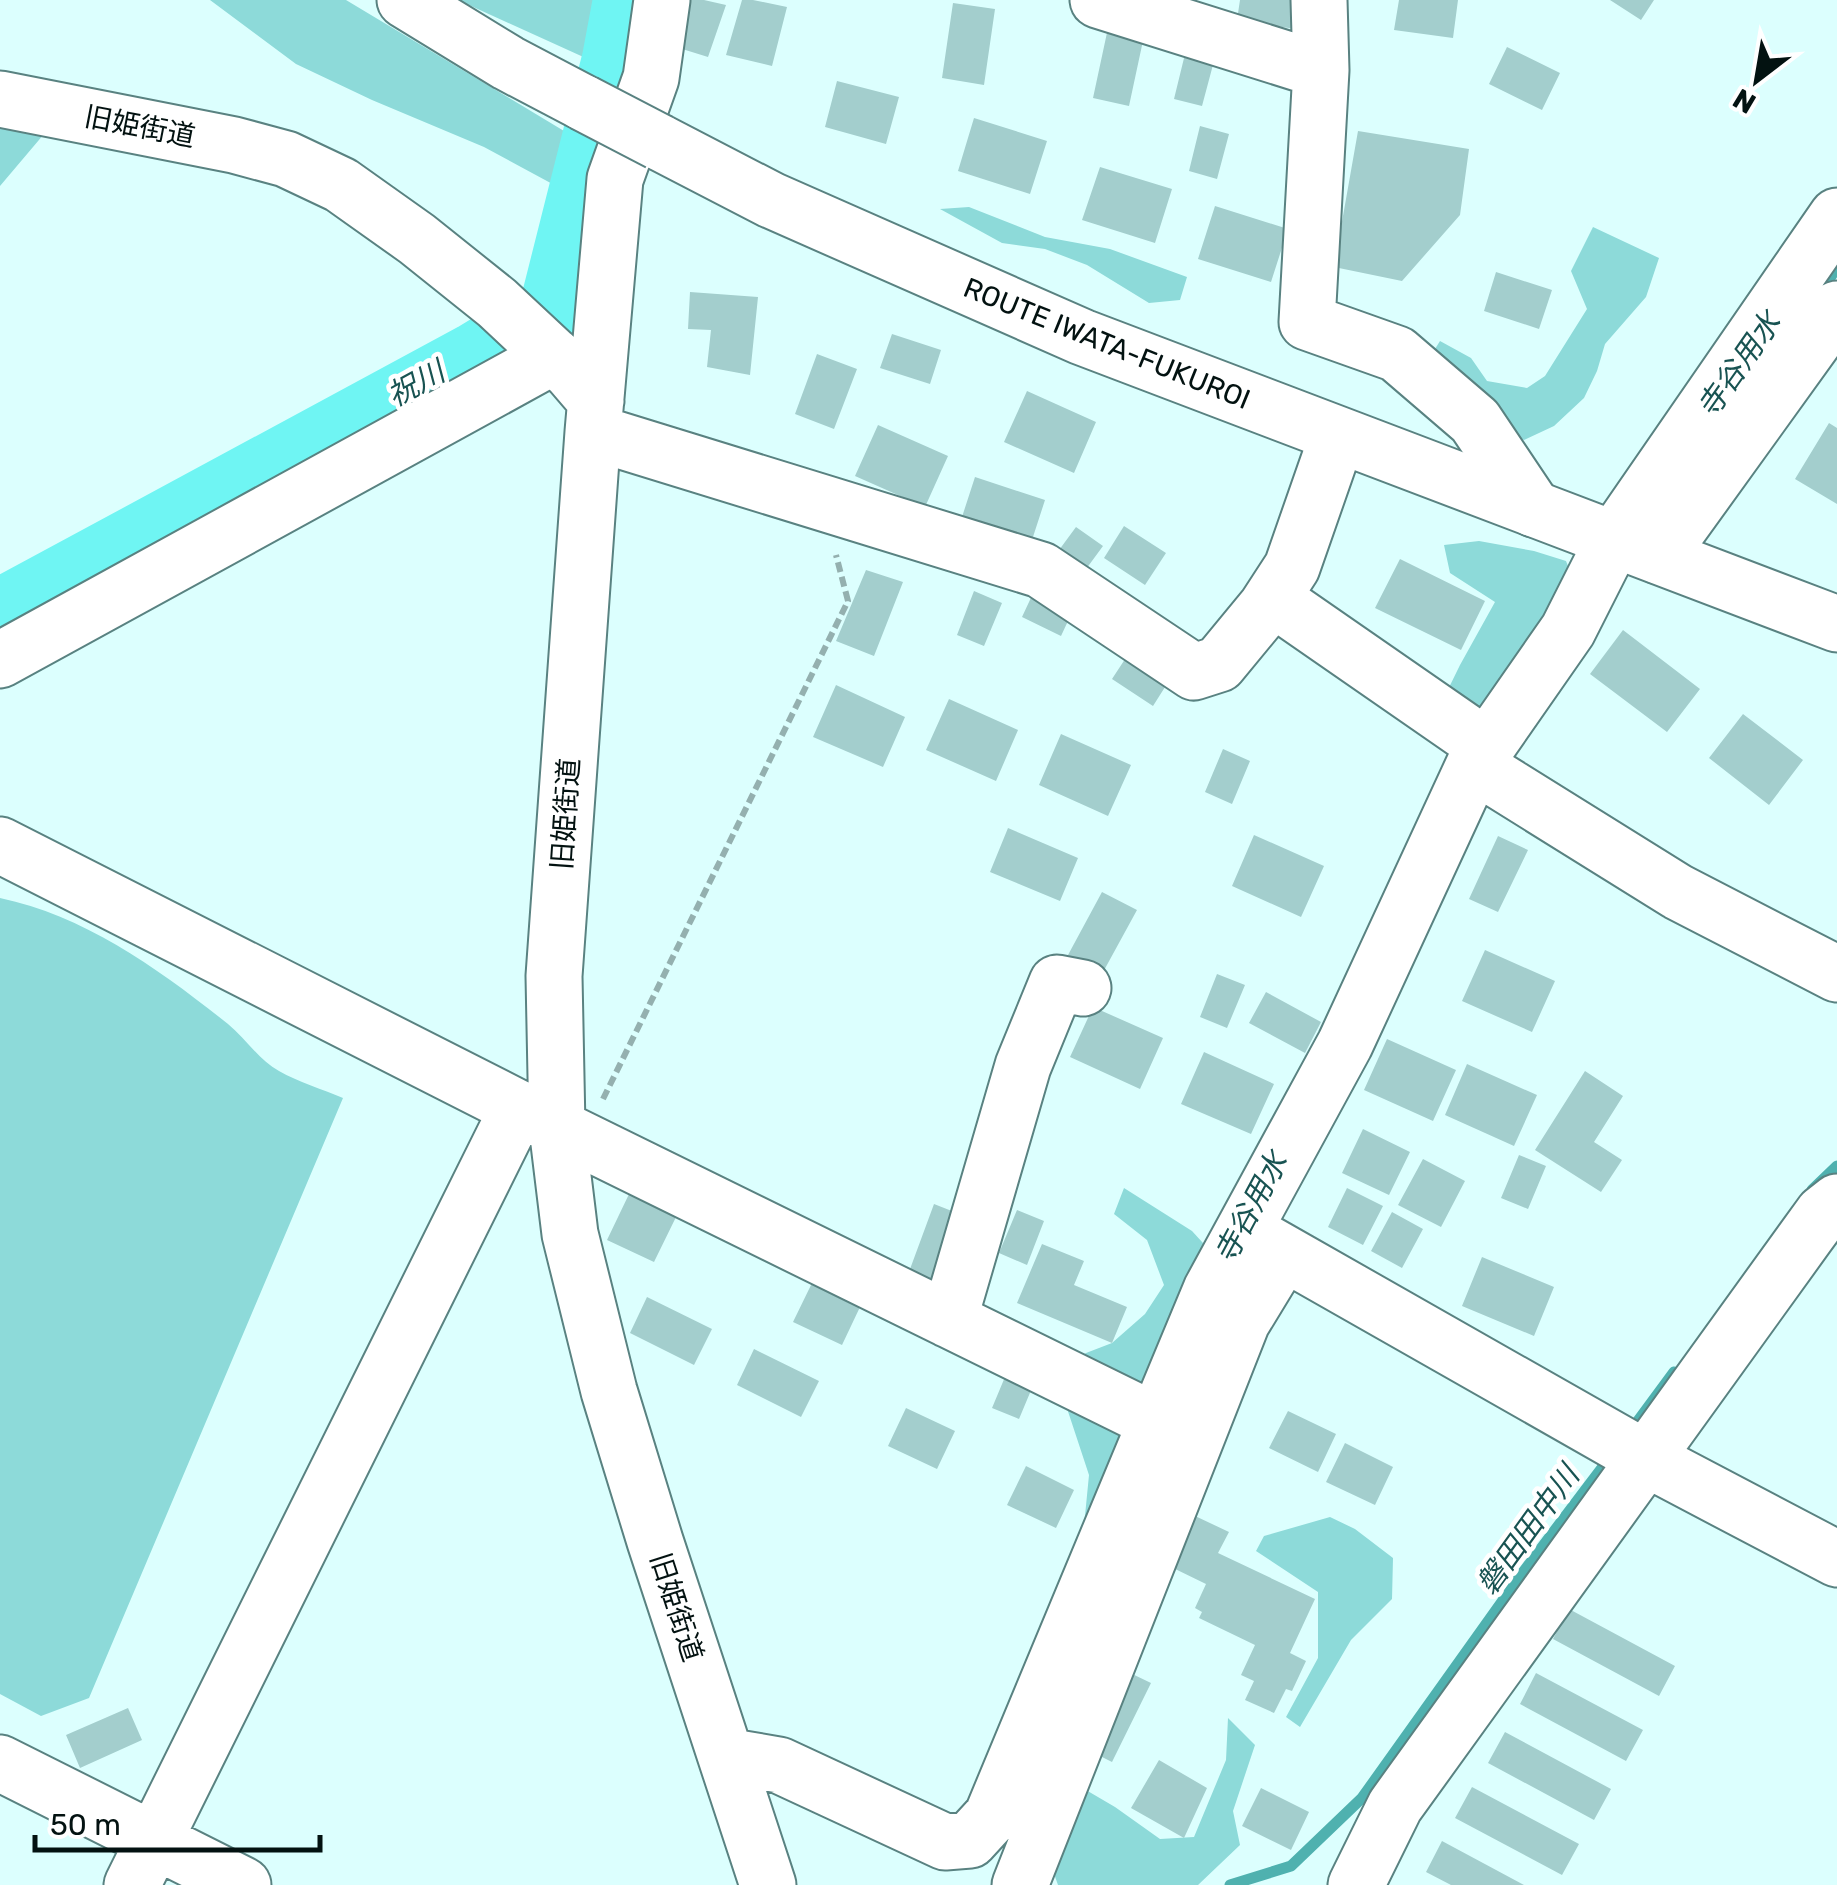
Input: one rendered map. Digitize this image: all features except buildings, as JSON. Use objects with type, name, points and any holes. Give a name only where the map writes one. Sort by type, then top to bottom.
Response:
[{"type":"street","name":"ROUTE IWATA-FUKUROI","points":[[405,0],[508,63],[772,200],[1082,337],[1837,624]]},
{"type":"street","points":[[662,0],[650,78],[615,179],[594,416],[822,502],[1042,570],[1194,672],[1219,664],[1292,568],[1338,435]]},
{"type":"street","points":[[1098,0],[1320,70]]},
{"type":"street","points":[[1318,0],[1320,70],[1306,322],[1396,354],[1475,420],[1534,509]]},
{"type":"street","name":"旧姫街道","points":[[0,99],[234,145],[286,159],[340,184],[497,303],[572,373],[594,416],[554,976],[553,1125],[570,1234],[608,1391],[768,1885]]},
{"type":"street","points":[[1636,548],[1837,216]]},
{"type":"street","points":[[1020,1885],[1242,1322],[1264,1242],[1345,1044],[1480,756],[1568,630],[1837,309]]},
{"type":"street","points":[[0,660],[554,356]]},
{"type":"street","points":[[1266,607],[1281,604],[1480,756],[1678,892],[1837,974]]},
{"type":"street","points":[[0,845],[553,1125],[1157,1422]]},
{"type":"street","points":[[949,1320],[1036,1033],[1056,984],[1083,988]]},
{"type":"street","points":[[144,1863],[553,1125]]},
{"type":"street","points":[[1356,1885],[1395,1806],[1585,1545],[1626,1447],[1837,1202]]},
{"type":"street","points":[[726,1756],[779,1765],[946,1842],[970,1840],[992,1816],[1211,1290],[1264,1242]]},
{"type":"street","points":[[1264,1242],[1626,1447],[1837,1560]]},
{"type":"street","points":[[0,1764],[144,1863],[243,1885]]},
{"type":"path","points":[[553,1125],[848,601],[822,502]]},
{"type":"shaded area","points":[[210,0],[346,0],[574,137],[588,173],[558,187],[484,147],[296,64]]},
{"type":"shaded area","points":[[458,0],[602,0],[612,7],[601,65]]},
{"type":"shaded area","points":[[0,113],[44,134],[0,186]]},
{"type":"shaded area","points":[[969,207],[1045,237],[1110,249],[1187,277],[1180,300],[1149,303],[1087,265],[1045,249],[1002,243],[940,209]]},
{"type":"shaded area","points":[[1593,227],[1659,258],[1646,297],[1605,344],[1584,398],[1554,426],[1524,440],[1495,425],[1430,357],[1440,341],[1471,358],[1487,381],[1527,388],[1545,376],[1587,309],[1571,271]]},
{"type":"shaded area","points":[[1479,541],[1566,561],[1574,581],[1479,717],[1437,712],[1495,602],[1450,573],[1444,545]]},
{"type":"shaded area","points":[[0,898],[62,918],[121,947],[228,1024],[272,1066],[343,1098],[89,1698],[41,1716],[0,1694]]},
{"type":"shaded area","points":[[1124,1188],[1192,1231],[1224,1266],[1084,1526],[1089,1475],[1055,1372],[1112,1343],[1145,1314],[1164,1285],[1147,1240],[1114,1214]]},
{"type":"shaded area","points":[[1330,1517],[1355,1529],[1393,1558],[1392,1599],[1351,1640],[1300,1727],[1286,1717],[1318,1658],[1318,1592],[1256,1551],[1264,1536]]},
{"type":"shaded area","points":[[1228,1718],[1255,1745],[1233,1811],[1240,1845],[1198,1885],[1058,1885],[1047,1854],[1074,1783],[1160,1839],[1194,1837],[1226,1760]]},
{"type":"waterway","name":"祝川","points":[[0,613],[474,357],[553,309],[616,59],[627,0]]},
{"type":"waterway","name":"寺谷用水","points":[[1819,295],[1837,267]]},
{"type":"waterway","name":"磐田田中川","points":[[1812,1190],[1837,1166]]},
{"type":"waterway","name":"磐田田中川","points":[[1629,1433],[1674,1372]]},
{"type":"waterway","name":"磐田田中川","points":[[1230,1885],[1291,1866],[1362,1798],[1611,1456]]}]
